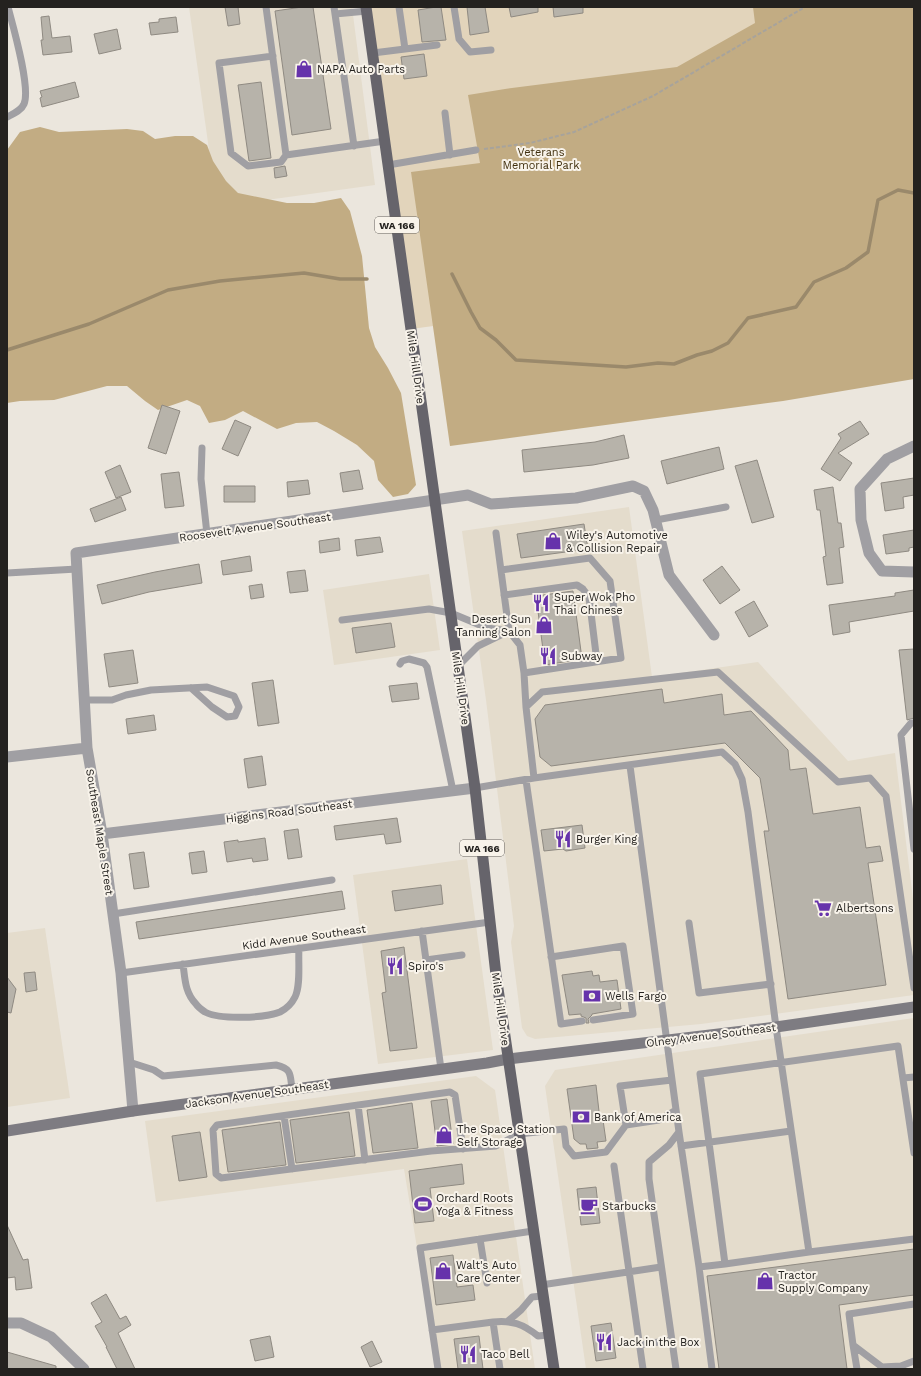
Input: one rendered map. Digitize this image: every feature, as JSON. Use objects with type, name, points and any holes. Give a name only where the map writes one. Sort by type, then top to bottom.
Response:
[{"type":"main road","name":"Mile Hill Drive","points":[[366,9],[475,788],[496,975],[541,1290],[554,1369]]},
{"type":"main road","name":"Olney Avenue Southeast","points":[[508,1059],[776,1027],[914,1007]]},
{"type":"main road","name":"Jackson Avenue Southeast","points":[[7,1131],[133,1111],[508,1059]]},
{"type":"street","points":[[914,446],[887,459],[860,489],[861,520],[869,553],[882,571],[914,572]]},
{"type":"street","name":"Roosevelt Avenue Southeast","points":[[76,553],[468,495],[491,504],[576,498],[633,486],[644,491],[653,510],[669,574],[714,635]]},
{"type":"street","name":"Southeast Maple Street","points":[[76,553],[87,748],[102,834],[121,973],[133,1111]]},
{"type":"street","points":[[7,757],[87,748]]},
{"type":"street","name":"Higgins Road Southeast","points":[[102,834],[475,788]]},
{"type":"street","points":[[7,1323],[21,1323],[51,1337],[84,1369]]},
{"type":"lane","points":[[7,117],[19,110],[24,104],[25,98],[24,74],[8,7]]},
{"type":"lane","points":[[266,7],[273,56],[286,155],[281,162],[248,166],[231,152],[219,63],[273,56]]},
{"type":"lane","points":[[400,7],[405,49]]},
{"type":"lane","points":[[454,7],[459,39],[470,52],[491,50]]},
{"type":"lane","points":[[354,146],[335,10],[366,9]]},
{"type":"lane","points":[[373,54],[437,45]]},
{"type":"lane","points":[[444,113],[450,155]]},
{"type":"lane","points":[[286,155],[385,141]]},
{"type":"lane","points":[[388,165],[476,150]]},
{"type":"lane","points":[[202,448],[201,479],[206,534]]},
{"type":"lane","points":[[656,520],[726,507]]},
{"type":"lane","points":[[496,533],[509,631],[520,645],[534,778]]},
{"type":"lane","points":[[501,570],[590,558],[610,581],[621,658],[524,673]]},
{"type":"lane","points":[[7,573],[77,569]]},
{"type":"lane","points":[[504,594],[577,585],[583,589],[589,597],[597,662]]},
{"type":"lane","points":[[342,620],[429,609],[451,613],[487,628],[509,631]]},
{"type":"lane","points":[[458,666],[478,646],[509,631]]},
{"type":"lane","points":[[400,664],[402,661],[409,659],[424,663],[427,667],[453,791]]},
{"type":"lane","points":[[526,707],[542,692],[718,672],[838,782],[870,778],[886,796],[914,988]]},
{"type":"lane","points":[[84,700],[112,700],[126,695],[150,690],[208,687],[234,696],[238,707],[235,716],[227,717],[212,707],[191,688]]},
{"type":"lane","points":[[914,723],[911,724],[901,735],[914,849]]},
{"type":"lane","points":[[475,788],[534,778],[630,766],[722,752],[735,764],[742,779],[748,812],[776,1027],[809,1252]]},
{"type":"lane","points":[[630,766],[712,1369]]},
{"type":"lane","points":[[526,780],[561,1024],[582,1021]]},
{"type":"lane","points":[[113,914],[332,880]]},
{"type":"lane","name":"Kidd Avenue Southeast","points":[[121,973],[490,922]]},
{"type":"lane","points":[[689,923],[699,993],[771,984]]},
{"type":"lane","points":[[422,931],[441,1069]]},
{"type":"lane","points":[[551,957],[623,946],[634,1014],[593,1020]]},
{"type":"lane","points":[[183,964],[185,984],[188,995],[196,1005],[205,1012],[215,1015],[261,1017],[281,1011],[290,1004],[296,996],[298,987],[299,948]]},
{"type":"lane","points":[[426,960],[462,955]]},
{"type":"lane","points":[[725,1264],[700,1074],[898,1046],[914,1153]]},
{"type":"lane","points":[[129,1062],[154,1070],[163,1076],[276,1066],[285,1067],[290,1074],[292,1089]]},
{"type":"lane","points":[[903,1078],[914,1077]]},
{"type":"lane","points":[[626,1125],[620,1086],[672,1080]]},
{"type":"lane","points":[[463,1149],[455,1095],[450,1092],[217,1125],[213,1130],[216,1174],[221,1178],[431,1151],[463,1149],[496,1146],[519,1134],[564,1128],[566,1146],[574,1156],[606,1152],[626,1125],[660,1120],[676,1110]]},
{"type":"lane","points":[[358,1105],[365,1160]]},
{"type":"lane","points":[[284,1116],[292,1169]]},
{"type":"lane","points":[[681,1146],[791,1131]]},
{"type":"lane","points":[[676,1369],[649,1179],[649,1162],[669,1145],[679,1132]]},
{"type":"lane","points":[[614,1166],[643,1369]]},
{"type":"lane","points":[[438,1369],[420,1248],[533,1231]]},
{"type":"lane","points":[[480,1239],[487,1283]]},
{"type":"lane","points":[[699,1268],[914,1239]]},
{"type":"lane","points":[[508,1321],[541,1290],[629,1272],[662,1267]]},
{"type":"lane","points":[[857,1369],[849,1314],[914,1304]]},
{"type":"lane","points":[[432,1330],[508,1321],[527,1327],[538,1336],[548,1335]]},
{"type":"lane","points":[[493,1322],[500,1369]]},
{"type":"lane","points":[[639,1345],[672,1340]]},
{"type":"lane","points":[[853,1345],[882,1367],[901,1366],[914,1361]]},
{"type":"path","points":[[476,150],[530,143],[574,132],[653,96],[805,7]]},
{"type":"shaded area","points":[[189,7],[352,7],[375,185],[217,207]]},
{"type":"shaded area","points":[[629,507],[652,677],[758,662],[848,761],[895,753],[914,907],[914,995],[701,1024],[535,1039],[527,1036],[522,1028],[511,942],[514,926],[486,700],[462,531]]},
{"type":"shaded area","points":[[429,574],[440,650],[334,665],[323,590]]},
{"type":"shaded area","points":[[467,859],[493,1050],[378,1064],[353,875]]},
{"type":"shaded area","points":[[45,928],[70,1098],[7,1107],[7,933]]},
{"type":"shaded area","points":[[914,1018],[914,1365],[886,1369],[586,1369],[545,1086],[555,1070]]},
{"type":"shaded area","points":[[476,1076],[495,1090],[535,1369],[437,1369],[404,1169],[156,1202],[145,1121]]},
{"type":"green space","name":"Veterans Memorial Park","points":[[366,7],[914,7],[914,262],[411,329]]},
{"type":"green space","name":"Veterans Memorial Park","points":[[753,7],[914,7],[914,379],[783,401],[450,446],[411,172],[480,163],[468,95],[677,67],[755,23]]},
{"type":"green space","points":[[40,127],[59,132],[127,129],[143,131],[155,139],[175,136],[193,136],[207,145],[213,161],[226,181],[238,193],[287,203],[314,203],[341,198],[350,211],[362,256],[369,328],[375,347],[401,393],[416,485],[408,494],[393,497],[378,480],[374,461],[357,445],[317,422],[296,423],[277,429],[243,411],[225,420],[209,423],[200,406],[187,400],[158,410],[127,386],[107,386],[54,400],[7,403],[7,150],[20,132]]},
{"type":"building","points":[[225,7],[238,7],[240,24],[228,26]]},
{"type":"building","points":[[313,7],[331,129],[292,135],[275,11]]},
{"type":"building","points":[[441,7],[446,40],[422,42],[418,10]]},
{"type":"building","points":[[467,7],[485,7],[489,32],[470,35]]},
{"type":"building","points":[[509,7],[538,7],[538,12],[511,17]]},
{"type":"building","points":[[553,7],[583,7],[583,13],[554,17]]},
{"type":"building","points":[[49,16],[52,38],[70,36],[72,52],[43,55],[41,40],[43,40],[41,17]]},
{"type":"building","points":[[176,17],[178,32],[151,35],[149,23],[159,22],[159,19]]},
{"type":"building","points":[[117,29],[121,49],[99,54],[94,34]]},
{"type":"building","points":[[424,54],[427,76],[404,79],[401,57]]},
{"type":"building","points":[[75,82],[79,97],[42,107],[40,98],[42,97],[40,91]]},
{"type":"building","points":[[261,82],[271,158],[249,161],[238,85]]},
{"type":"building","points":[[285,166],[287,176],[275,178],[274,168]]},
{"type":"building","points":[[162,405],[180,411],[166,454],[148,448]]},
{"type":"building","points":[[235,420],[251,427],[238,456],[222,449]]},
{"type":"building","points":[[860,421],[869,434],[838,453],[852,463],[840,481],[821,469],[841,438],[838,434]]},
{"type":"building","points":[[624,435],[629,458],[593,465],[524,472],[522,450],[595,442]]},
{"type":"building","points":[[719,447],[724,469],[667,484],[661,461]]},
{"type":"building","points":[[757,460],[774,517],[752,523],[735,466]]},
{"type":"building","points":[[120,465],[131,492],[116,498],[105,472]]},
{"type":"building","points":[[359,470],[363,489],[343,492],[340,473]]},
{"type":"building","points":[[179,472],[184,506],[165,508],[161,474]]},
{"type":"building","points":[[914,478],[914,495],[903,497],[904,508],[885,511],[881,483]]},
{"type":"building","points":[[308,480],[310,494],[288,497],[287,482]]},
{"type":"building","points":[[224,486],[255,486],[255,502],[224,502]]},
{"type":"building","points":[[833,487],[838,523],[841,523],[844,547],[839,548],[843,583],[827,585],[823,557],[826,556],[820,510],[817,510],[814,490]]},
{"type":"building","points":[[121,497],[126,510],[95,522],[90,509]]},
{"type":"building","name":"Wiley's Automotive & Collision Repair","points":[[584,524],[588,549],[521,558],[517,534]]},
{"type":"building","points":[[914,530],[914,547],[909,548],[909,551],[886,554],[883,535]]},
{"type":"building","points":[[380,537],[383,552],[357,556],[355,540]]},
{"type":"building","points":[[339,538],[340,550],[320,553],[319,541]]},
{"type":"building","points":[[250,556],[252,571],[223,575],[221,561]]},
{"type":"building","points":[[199,564],[202,583],[149,592],[102,604],[97,585]]},
{"type":"building","points":[[722,566],[740,590],[720,604],[703,580]]},
{"type":"building","points":[[305,570],[308,591],[290,593],[287,572]]},
{"type":"building","points":[[262,584],[264,597],[251,599],[249,586]]},
{"type":"building","points":[[914,590],[914,611],[849,622],[850,632],[833,635],[829,605],[895,596],[895,593]]},
{"type":"building","points":[[573,591],[582,659],[545,665],[536,596]]},
{"type":"building","points":[[754,601],[768,626],[749,637],[735,612]]},
{"type":"building","points":[[391,623],[395,647],[356,653],[352,628]]},
{"type":"building","points":[[914,649],[914,718],[907,720],[899,650]]},
{"type":"building","points":[[133,650],[138,683],[109,687],[104,654]]},
{"type":"building","points":[[273,680],[279,723],[258,726],[252,683]]},
{"type":"building","points":[[417,683],[419,699],[392,702],[389,686]]},
{"type":"building","points":[[662,689],[664,703],[722,694],[724,715],[751,711],[788,750],[790,770],[806,768],[813,814],[860,807],[866,848],[880,846],[883,861],[868,863],[886,985],[788,999],[764,831],[769,831],[760,778],[725,743],[551,766],[540,757],[535,719],[545,705]]},
{"type":"building","points":[[154,715],[156,730],[128,734],[126,719]]},
{"type":"building","points":[[262,756],[266,785],[248,788],[244,759]]},
{"type":"building","points":[[397,818],[401,842],[386,844],[384,834],[336,840],[334,826]]},
{"type":"building","name":"Burger King","points":[[582,825],[585,848],[566,851],[563,849],[544,851],[541,830]]},
{"type":"building","points":[[298,829],[302,857],[288,859],[284,831]]},
{"type":"building","points":[[265,838],[268,860],[253,862],[252,858],[227,862],[224,842],[238,840],[238,842]]},
{"type":"building","points":[[204,851],[207,872],[192,874],[189,853]]},
{"type":"building","points":[[144,852],[149,887],[134,889],[129,854]]},
{"type":"building","points":[[441,885],[443,904],[395,911],[392,891]]},
{"type":"building","points":[[342,891],[345,909],[139,939],[136,922]]},
{"type":"building","points":[[404,947],[417,1048],[390,1051],[382,993],[386,992],[381,951]]},
{"type":"building","name":"Wells Fargo","points":[[592,971],[593,976],[599,975],[600,982],[617,980],[621,1009],[592,1014],[588,1019],[589,1023],[586,1023],[586,1018],[581,1016],[581,1014],[569,1015],[562,975]]},
{"type":"building","points":[[35,972],[37,990],[26,992],[24,973]]},
{"type":"building","points":[[7,977],[16,989],[11,1013],[7,1012]]},
{"type":"building","points":[[596,1085],[600,1120],[603,1120],[606,1141],[597,1142],[598,1148],[587,1149],[586,1144],[580,1144],[574,1139],[567,1089]]},
{"type":"building","points":[[447,1099],[453,1144],[437,1146],[431,1101]]},
{"type":"building","points":[[412,1103],[418,1148],[373,1153],[367,1110]]},
{"type":"building","points":[[349,1112],[355,1156],[296,1163],[290,1120]]},
{"type":"building","points":[[280,1122],[286,1165],[228,1172],[222,1130]]},
{"type":"building","points":[[200,1132],[207,1177],[179,1181],[172,1136]]},
{"type":"building","name":"Orchard Roots Yoga & Fitness","points":[[462,1164],[464,1184],[430,1188],[434,1221],[415,1223],[409,1171]]},
{"type":"building","name":"Starbucks","points":[[596,1187],[600,1223],[581,1225],[577,1189]]},
{"type":"building","points":[[7,1225],[23,1260],[28,1259],[32,1288],[16,1290],[15,1277],[7,1278]]},
{"type":"building","points":[[914,1249],[914,1295],[839,1305],[847,1369],[719,1369],[707,1276]]},
{"type":"building","name":"Walt's Auto Care Center","points":[[453,1255],[457,1287],[473,1285],[475,1300],[436,1305],[430,1258]]},
{"type":"building","points":[[106,1294],[120,1319],[126,1316],[131,1325],[118,1333],[135,1369],[117,1369],[95,1326],[102,1322],[91,1303]]},
{"type":"building","name":"Jack in the Box","points":[[611,1323],[616,1358],[596,1361],[591,1326]]},
{"type":"building","points":[[270,1336],[274,1357],[255,1361],[250,1340]]},
{"type":"building","name":"Taco Bell","points":[[479,1336],[483,1369],[458,1369],[454,1339]]},
{"type":"building","points":[[372,1341],[382,1362],[370,1367],[361,1347]]},
{"type":"building","points":[[7,1352],[56,1366],[56,1369],[7,1369]]},
{"type":"waterway","points":[[452,274],[480,328],[496,340],[516,360],[626,367],[658,363],[674,364],[712,351],[728,343],[748,318],[796,307],[814,282],[846,268],[868,252],[878,200],[898,190],[914,193]]},
{"type":"waterway","points":[[7,350],[89,324],[168,290],[220,281],[304,273],[340,279],[367,279]]},
{"type":"place","name":"NAPA Auto Parts","points":[[304,69]]},
{"type":"place","name":"Wiley's Automotive & Collision Repair","points":[[553,541]]},
{"type":"place","name":"Super Wok Pho Thai Chinese","points":[[541,603]]},
{"type":"place","name":"Desert Sun Tanning Salon","points":[[544,625]]},
{"type":"place","name":"Subway","points":[[548,656]]},
{"type":"place","name":"Burger King","points":[[563,839]]},
{"type":"place","name":"Albertsons","points":[[823,908]]},
{"type":"place","name":"Spiro's","points":[[395,966]]},
{"type":"place","name":"Wells Fargo","points":[[592,996]]},
{"type":"place","name":"Bank of America","points":[[581,1117]]},
{"type":"place","name":"The Space Station Self Storage","points":[[444,1135]]},
{"type":"place","name":"Orchard Roots Yoga & Fitness","points":[[423,1204]]},
{"type":"place","name":"Starbucks","points":[[589,1206]]},
{"type":"place","name":"Walt's Auto Care Center","points":[[443,1271]]},
{"type":"place","name":"Tractor Supply Company","points":[[765,1281]]},
{"type":"place","name":"Jack in the Box","points":[[604,1342]]},
{"type":"place","name":"Taco Bell","points":[[468,1354]]}]
